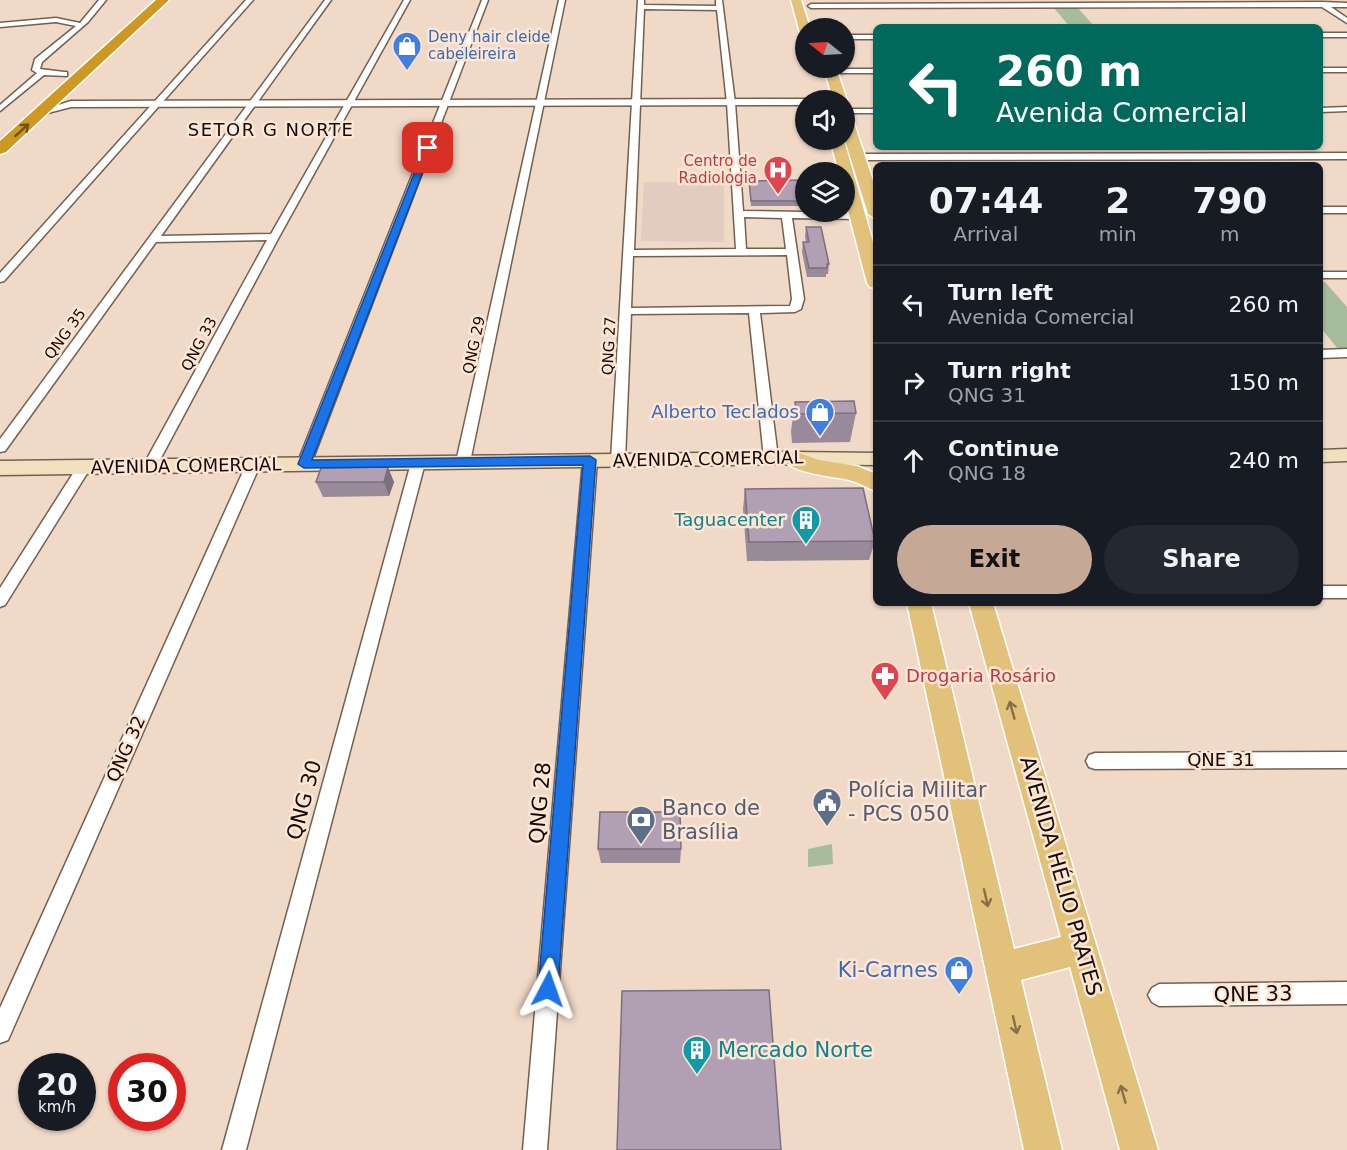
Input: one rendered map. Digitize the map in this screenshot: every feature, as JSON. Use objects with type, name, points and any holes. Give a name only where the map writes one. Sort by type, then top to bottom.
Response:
[{"type":"highway","points":[[0,130],[149,0]]},
{"type":"highway","points":[[0,149],[44,111],[65,101],[163,0]]},
{"type":"main road","points":[[796,0],[801,18]]},
{"type":"main road","points":[[810,3],[814,18]]},
{"type":"main road","points":[[819,78],[823,89],[828,90]]},
{"type":"main road","points":[[855,148],[873,204]]},
{"type":"main road","points":[[840,150],[873,272]]},
{"type":"main road","points":[[858,216],[867,225],[873,244]]},
{"type":"main road","points":[[1323,456],[1347,455]]},
{"type":"main road","points":[[782,458],[857,474],[873,482]]},
{"type":"main road","name":"AVENIDA COMERCIAL","points":[[0,468],[782,458],[873,459]]},
{"type":"main road","points":[[920,606],[1043,1150]]},
{"type":"main road","name":"AVENIDA HÉLIO PRATES","points":[[982,606],[1139,1150]]},
{"type":"main road","points":[[1002,968],[1082,948]]},
{"type":"street","points":[[64,74],[42,73],[36,70],[38,61],[81,26],[103,0]]},
{"type":"street","points":[[0,279],[250,0]]},
{"type":"street","name":"QNG 35","points":[[0,448],[328,0]]},
{"type":"street","name":"QNG 33","points":[[150,466],[274,237],[407,0]]},
{"type":"street","points":[[810,3],[1073,6],[1321,2],[1347,5]]},
{"type":"street","points":[[1321,2],[1347,21]]},
{"type":"street","points":[[304,464],[483,4]]},
{"type":"street","name":"QNG 29","points":[[463,462],[561,4]]},
{"type":"street","points":[[641,4],[719,4],[731,103],[741,253]]},
{"type":"street","name":"QNG 27","points":[[618,460],[641,4]]},
{"type":"street","points":[[0,26],[56,20],[81,26]]},
{"type":"street","points":[[1323,35],[1347,35]]},
{"type":"street","points":[[855,37],[873,37]]},
{"type":"street","points":[[1323,70],[1347,69]]},
{"type":"street","points":[[855,70],[873,71]]},
{"type":"street","points":[[0,109],[42,73]]},
{"type":"street","points":[[65,101],[157,104],[795,102]]},
{"type":"street","points":[[1323,110],[1347,110]]},
{"type":"street","points":[[855,112],[873,111]]},
{"type":"street","points":[[858,157],[1347,156]]},
{"type":"street","points":[[1323,210],[1347,210]]},
{"type":"street","points":[[740,214],[858,216]]},
{"type":"street","points":[[626,311],[754,311],[797,308],[798,299],[787,214]]},
{"type":"street","points":[[155,238],[274,237]]},
{"type":"street","points":[[629,253],[791,252]]},
{"type":"street","points":[[1323,275],[1347,275]]},
{"type":"street","points":[[754,311],[782,458]]},
{"type":"street","points":[[1323,354],[1347,353]]},
{"type":"street","name":"QNG 28","points":[[535,1150],[590,460]]},
{"type":"street","name":"QNG 30","points":[[234,1150],[418,463]]},
{"type":"street","name":"QNG 32","points":[[0,1032],[253,465]]},
{"type":"street","points":[[0,601],[84,467]]},
{"type":"street","points":[[1323,592],[1347,592]]},
{"type":"street","name":"QNE 31","points":[[1095,761],[1347,760]]},
{"type":"street","name":"QNE 33","points":[[1159,995],[1347,993]]},
{"type":"shaded area","points":[[644,182],[724,183],[724,242],[641,241]]},
{"type":"green space","points":[[1053,7],[1077,7],[1092,24],[1067,24]]},
{"type":"green space","points":[[1323,282],[1347,307],[1347,349],[1338,349],[1323,331]]},
{"type":"green space","points":[[832,844],[833,864],[808,867],[808,849]]},
{"type":"building","name":"Centro de Radiologia","points":[[795,180],[795,201],[751,201],[749,181]]},
{"type":"building","points":[[806,227],[821,227],[829,264],[827,268],[809,268],[803,242],[809,242]]},
{"type":"building","points":[[854,401],[856,413],[797,414],[795,402]]},
{"type":"building","points":[[388,467],[384,482],[316,482],[321,468]]},
{"type":"building","points":[[863,488],[873,541],[749,542],[745,489]]},
{"type":"building","points":[[600,812],[680,812],[681,849],[598,849]]},
{"type":"building","name":"Mercado Norte","points":[[769,990],[781,1150],[617,1150],[622,991]]},
{"type":"place","name":"Deny hair cleide cabeleireira","points":[[407,72]]},
{"type":"place","name":"Centro de Radiologia","points":[[778,196]]},
{"type":"place","name":"Alberto Teclados","points":[[820,438]]},
{"type":"place","name":"Taguacenter","points":[[806,546]]},
{"type":"place","name":"Drogaria Rosário","points":[[885,702]]},
{"type":"place","name":"Polícia Militar - PCS 050","points":[[827,828]]},
{"type":"place","name":"Banco de Brasília","points":[[641,846]]},
{"type":"place","name":"Ki-Carnes","points":[[959,996]]},
{"type":"place","name":"Mercado Norte","points":[[697,1076]]},
{"type":"district","name":"SETOR G NORTE","points":[[271,130]]},
{"type":"route","points":[[428,148],[304,464],[590,460],[548,989]]}]
